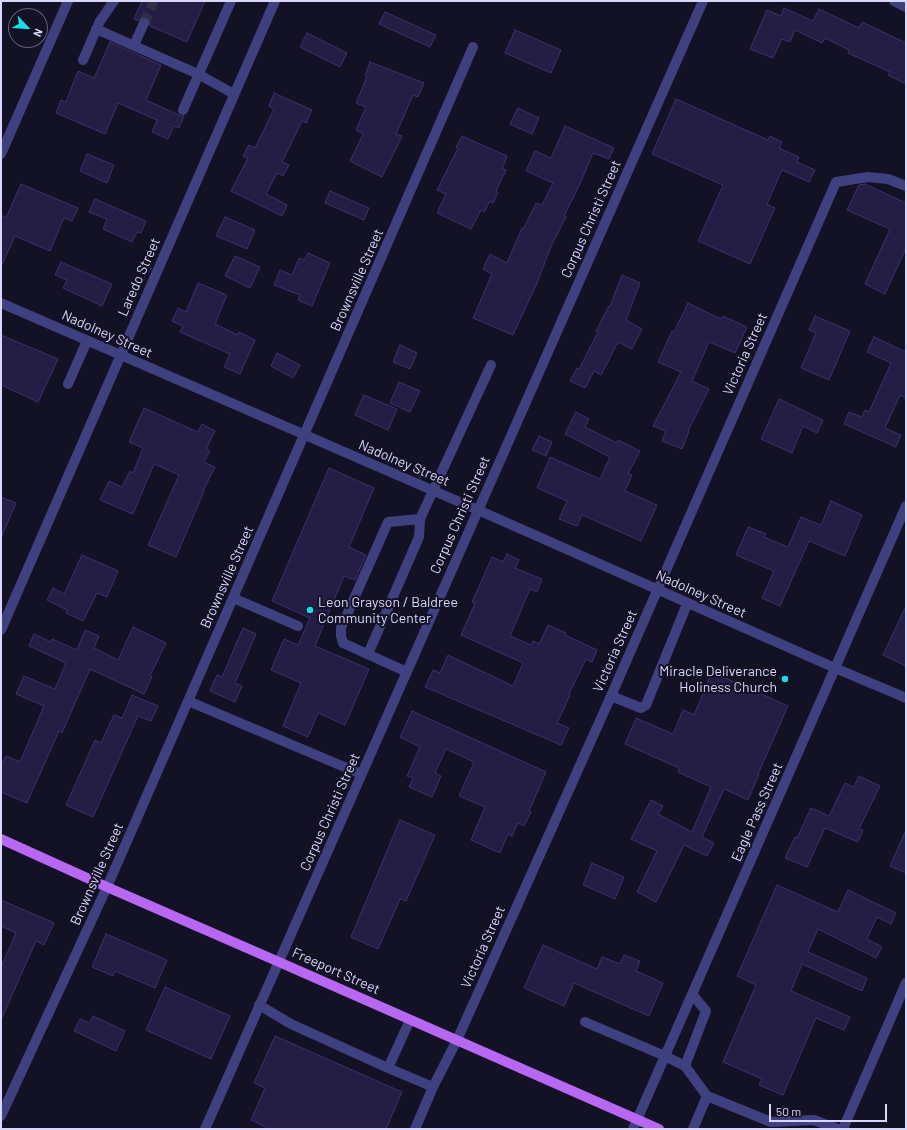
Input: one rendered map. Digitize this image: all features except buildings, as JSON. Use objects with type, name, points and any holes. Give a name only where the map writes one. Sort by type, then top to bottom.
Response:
[{"type":"main road","name":"Freeport Street","points":[[1,840],[457,1040],[635,1124],[659,1129]]},
{"type":"street","points":[[1,154],[68,1]]},
{"type":"street","points":[[83,60],[100,21],[114,1]]},
{"type":"street","points":[[183,110],[231,1]]},
{"type":"street","name":"Laredo Street","points":[[1,630],[275,1]]},
{"type":"street","name":"Corpus Christi Street","points":[[205,1129],[703,1]]},
{"type":"street","points":[[894,1],[906,7]]},
{"type":"street","points":[[134,45],[144,23]]},
{"type":"street","points":[[96,29],[198,74],[234,94]]},
{"type":"street","name":"Brownsville Street","points":[[1,1116],[107,887],[474,48]]},
{"type":"street","name":"Victoria Street","points":[[415,1129],[433,1087],[457,1040],[658,591],[836,182],[868,178],[888,179],[906,186]]},
{"type":"street","name":"Nadolney Street","points":[[1,303],[304,436],[478,510],[687,604],[906,698]]},
{"type":"street","points":[[68,384],[87,341]]},
{"type":"street","points":[[368,654],[419,537],[420,520],[491,365]]},
{"type":"street","name":"Eagle Pass Street","points":[[635,1124],[906,506]]},
{"type":"street","points":[[406,672],[343,643],[341,628],[388,522],[420,520]]},
{"type":"street","points":[[233,598],[298,626]]},
{"type":"street","points":[[611,696],[642,708],[646,705],[687,604]]},
{"type":"street","points":[[188,701],[361,774]]},
{"type":"street","points":[[843,1129],[906,984]]},
{"type":"street","points":[[685,1066],[706,1011],[692,994]]},
{"type":"street","points":[[259,1005],[290,1024],[433,1087]]},
{"type":"street","points":[[388,1068],[410,1020]]},
{"type":"street","points":[[585,1022],[685,1066],[707,1096],[770,1126],[814,1120],[838,1129]]},
{"type":"street","points":[[694,1129],[707,1096]]},
{"type":"tunnel","points":[[144,23],[154,1]]},
{"type":"place","name":"Leon Grayson / Baldree Community Center","points":[[310,610]]},
{"type":"place","name":"Miracle Deliverance Holiness Church","points":[[785,679]]}]
